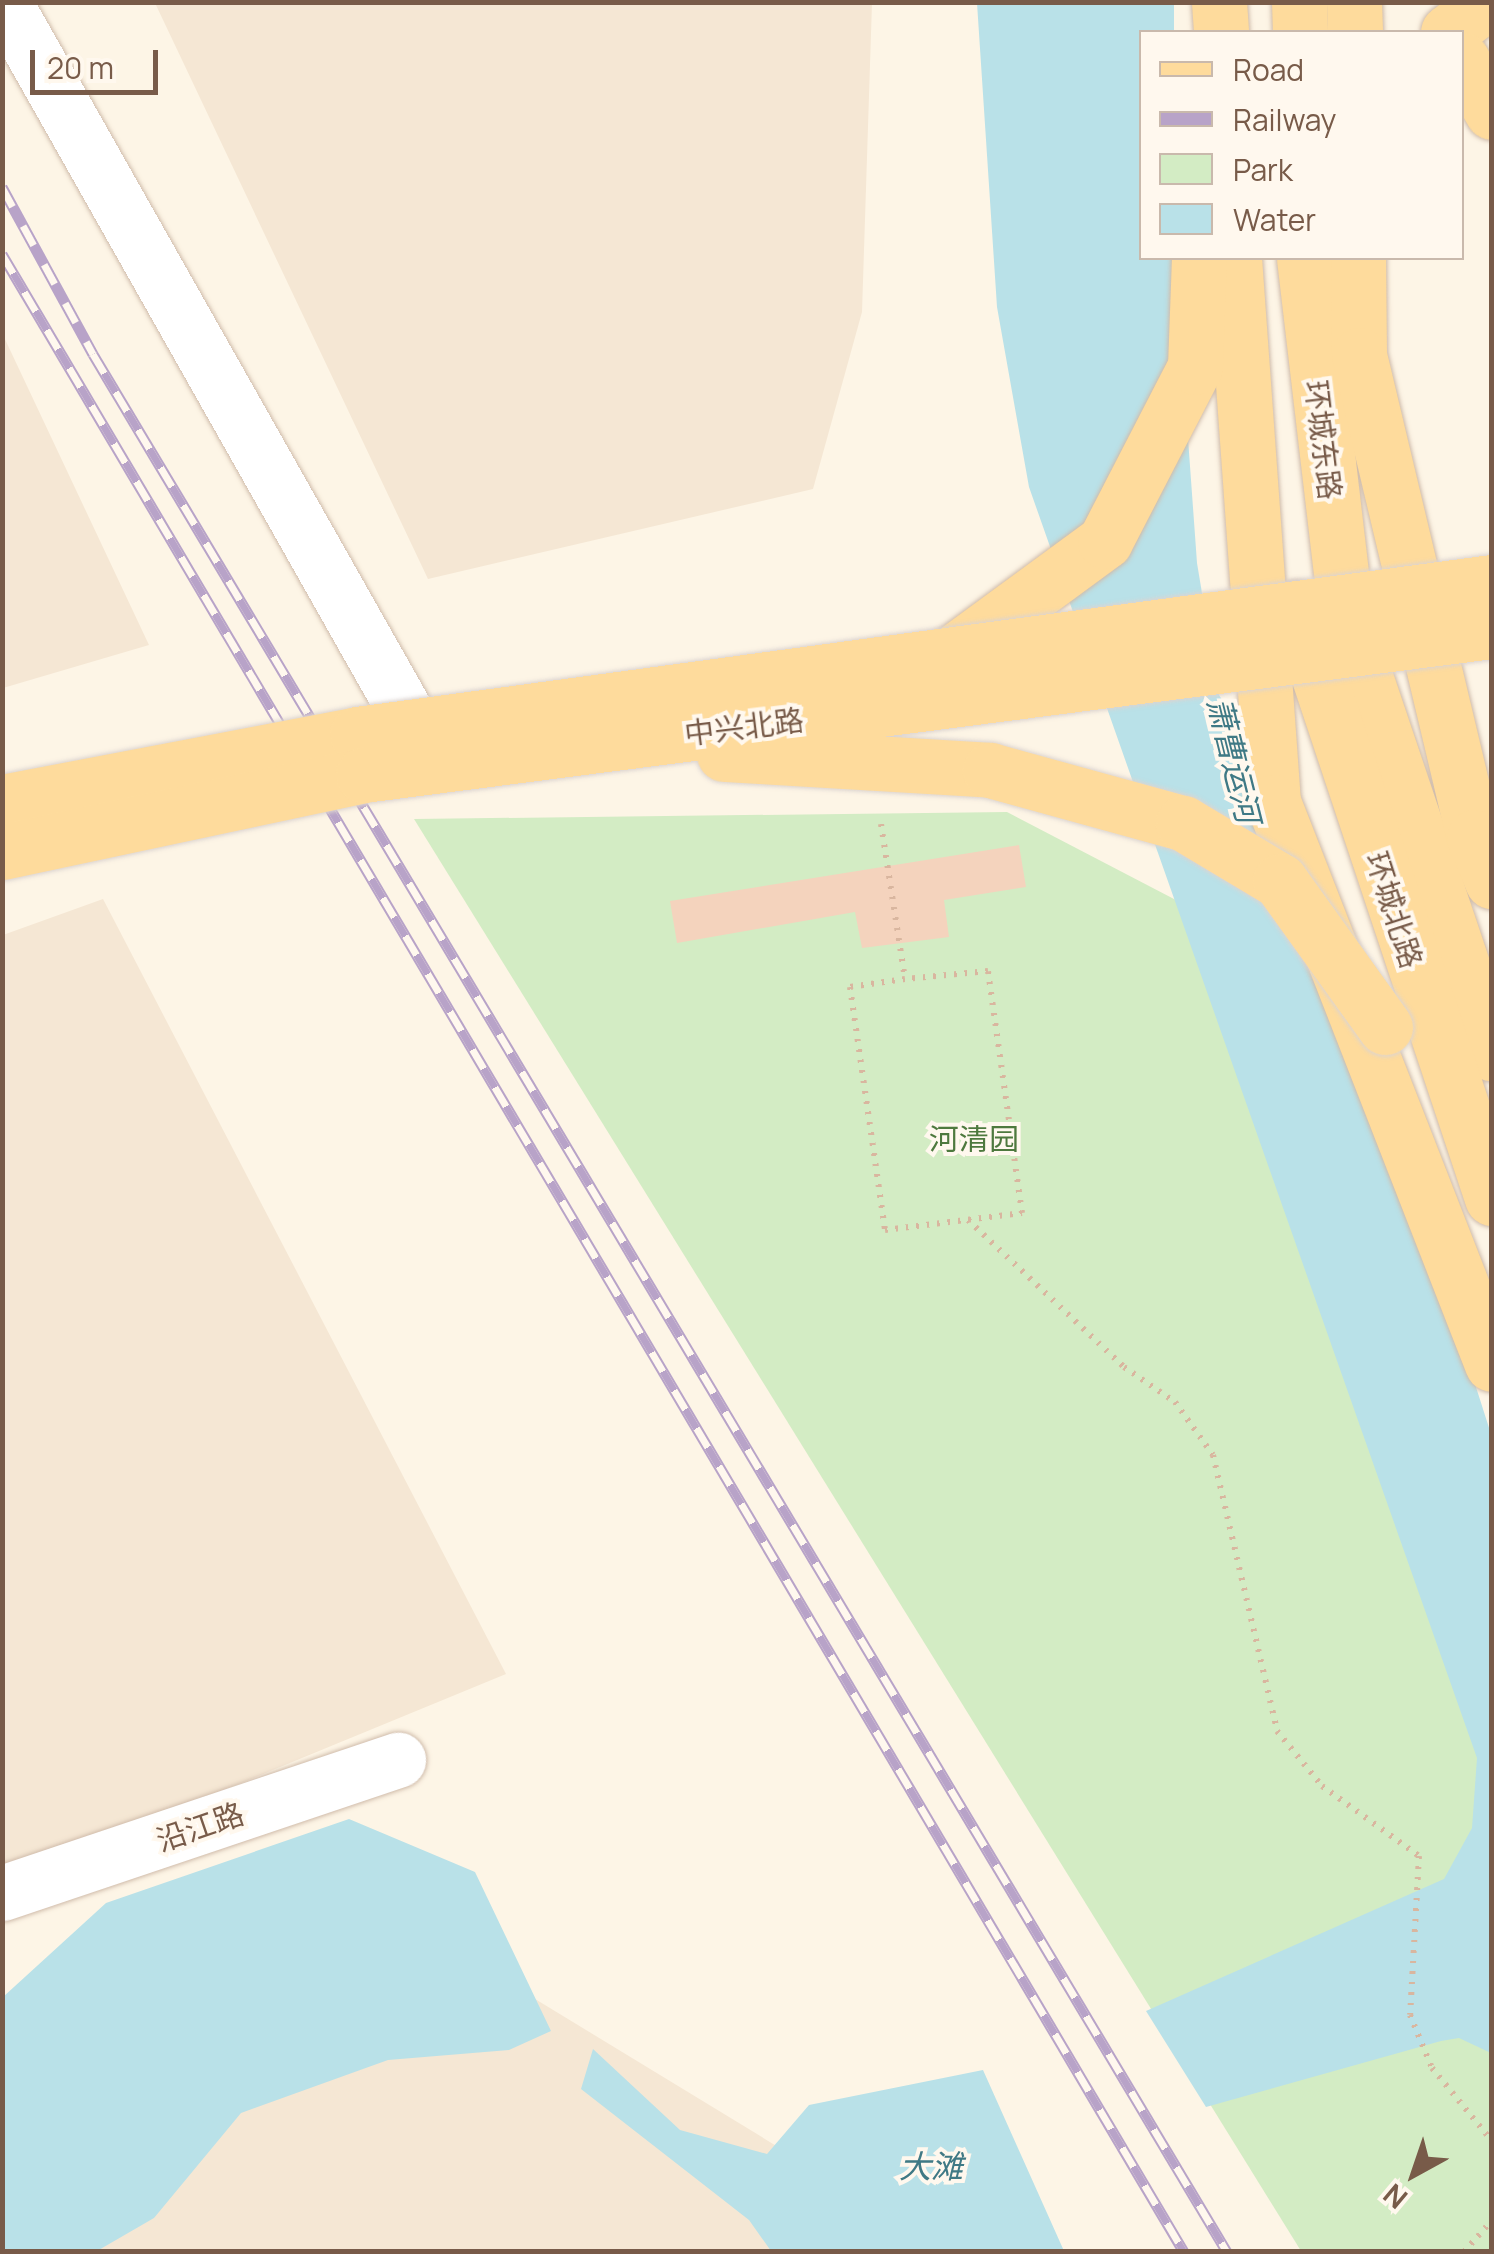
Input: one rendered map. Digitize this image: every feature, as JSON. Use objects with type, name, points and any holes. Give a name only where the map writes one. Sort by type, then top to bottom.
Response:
[{"type":"main road","points":[[1206,30],[1207,2]]},
{"type":"main road","points":[[1219,2],[1221,30]]},
{"type":"main road","points":[[1254,2],[1254,30]]},
{"type":"main road","points":[[1299,2],[1300,30]]},
{"type":"main road","points":[[1354,2],[1355,30]]},
{"type":"main road","points":[[1428,2],[1446,30]]},
{"type":"main road","points":[[1450,30],[1488,2]]},
{"type":"main road","points":[[1464,63],[1492,112]]},
{"type":"main road","points":[[950,655],[1105,541],[1195,367],[1199,260]]},
{"type":"main road","points":[[1234,260],[1273,802],[1492,1364]]},
{"type":"main road","name":"环城东路","points":[[1256,260],[1256,315],[1322,622]]},
{"type":"main road","name":"环城东路","points":[[1304,260],[1322,622]]},
{"type":"main road","points":[[1358,260],[1359,355],[1474,837],[1492,881]]},
{"type":"main road","name":"中兴北路","points":[[2,802],[414,727],[1492,582]]},
{"type":"main road","name":"环城北路","points":[[1322,622],[1479,992],[1492,1052]]},
{"type":"main road","name":"环城北路","points":[[1322,622],[1490,1194]]},
{"type":"main road","name":"中兴北路","points":[[2,852],[362,775],[1483,635]]},
{"type":"main road","points":[[596,746],[990,770],[1183,823],[1280,882],[1385,1028],[1492,1278]]},
{"type":"street","points":[[4,2],[414,727]]},
{"type":"street","name":"沿江路","points":[[2,1893],[398,1760]]},
{"type":"path","points":[[881,824],[905,979]]},
{"type":"path","points":[[988,971],[1022,1212],[885,1230],[850,987],[905,979],[988,971]]},
{"type":"path","points":[[968,1220],[1124,1366],[1175,1402],[1214,1455],[1277,1731],[1322,1786],[1419,1856],[1410,2015],[1432,2068],[1492,2141]]},
{"type":"path","points":[[1464,2252],[1492,2220]]},
{"type":"shaded area","points":[[155,3],[872,3],[862,312],[813,489],[428,579]]},
{"type":"shaded area","points":[[3,335],[149,645],[2,688]]},
{"type":"shaded area","points":[[103,899],[506,1674],[3,1881],[3,935]]},
{"type":"shaded area","points":[[412,1924],[949,2251],[3,2252]]},
{"type":"green space","name":"河清园","points":[[1007,812],[1222,924],[1491,1645],[1491,2251],[1301,2251],[414,819]]},
{"type":"water","name":"萧曹运河","points":[[977,3],[1174,3],[1174,30],[1139,30],[1139,260],[1175,260],[1197,563],[1219,695],[1291,809],[1491,1434],[1491,2053],[1459,2038],[1441,2041],[1206,2107],[1146,2011],[1444,1879],[1472,1828],[1477,1758],[1029,487],[997,307]]},
{"type":"water","points":[[349,1819],[475,1872],[551,2031],[509,2050],[388,2060],[241,2113],[154,2218],[97,2251],[3,2251],[3,1997],[106,1903]]},
{"type":"water","name":"大滩","points":[[593,2049],[680,2130],[767,2154],[809,2105],[983,2070],[1064,2251],[771,2251],[749,2220],[581,2089]]},
{"type":"building","points":[[1019,845],[1026,887],[944,900],[949,937],[862,948],[855,912],[677,943],[670,901]]},
{"type":"railway","points":[[2,187],[93,354],[1227,2252]]},
{"type":"railway","points":[[2,254],[1184,2252]]}]
